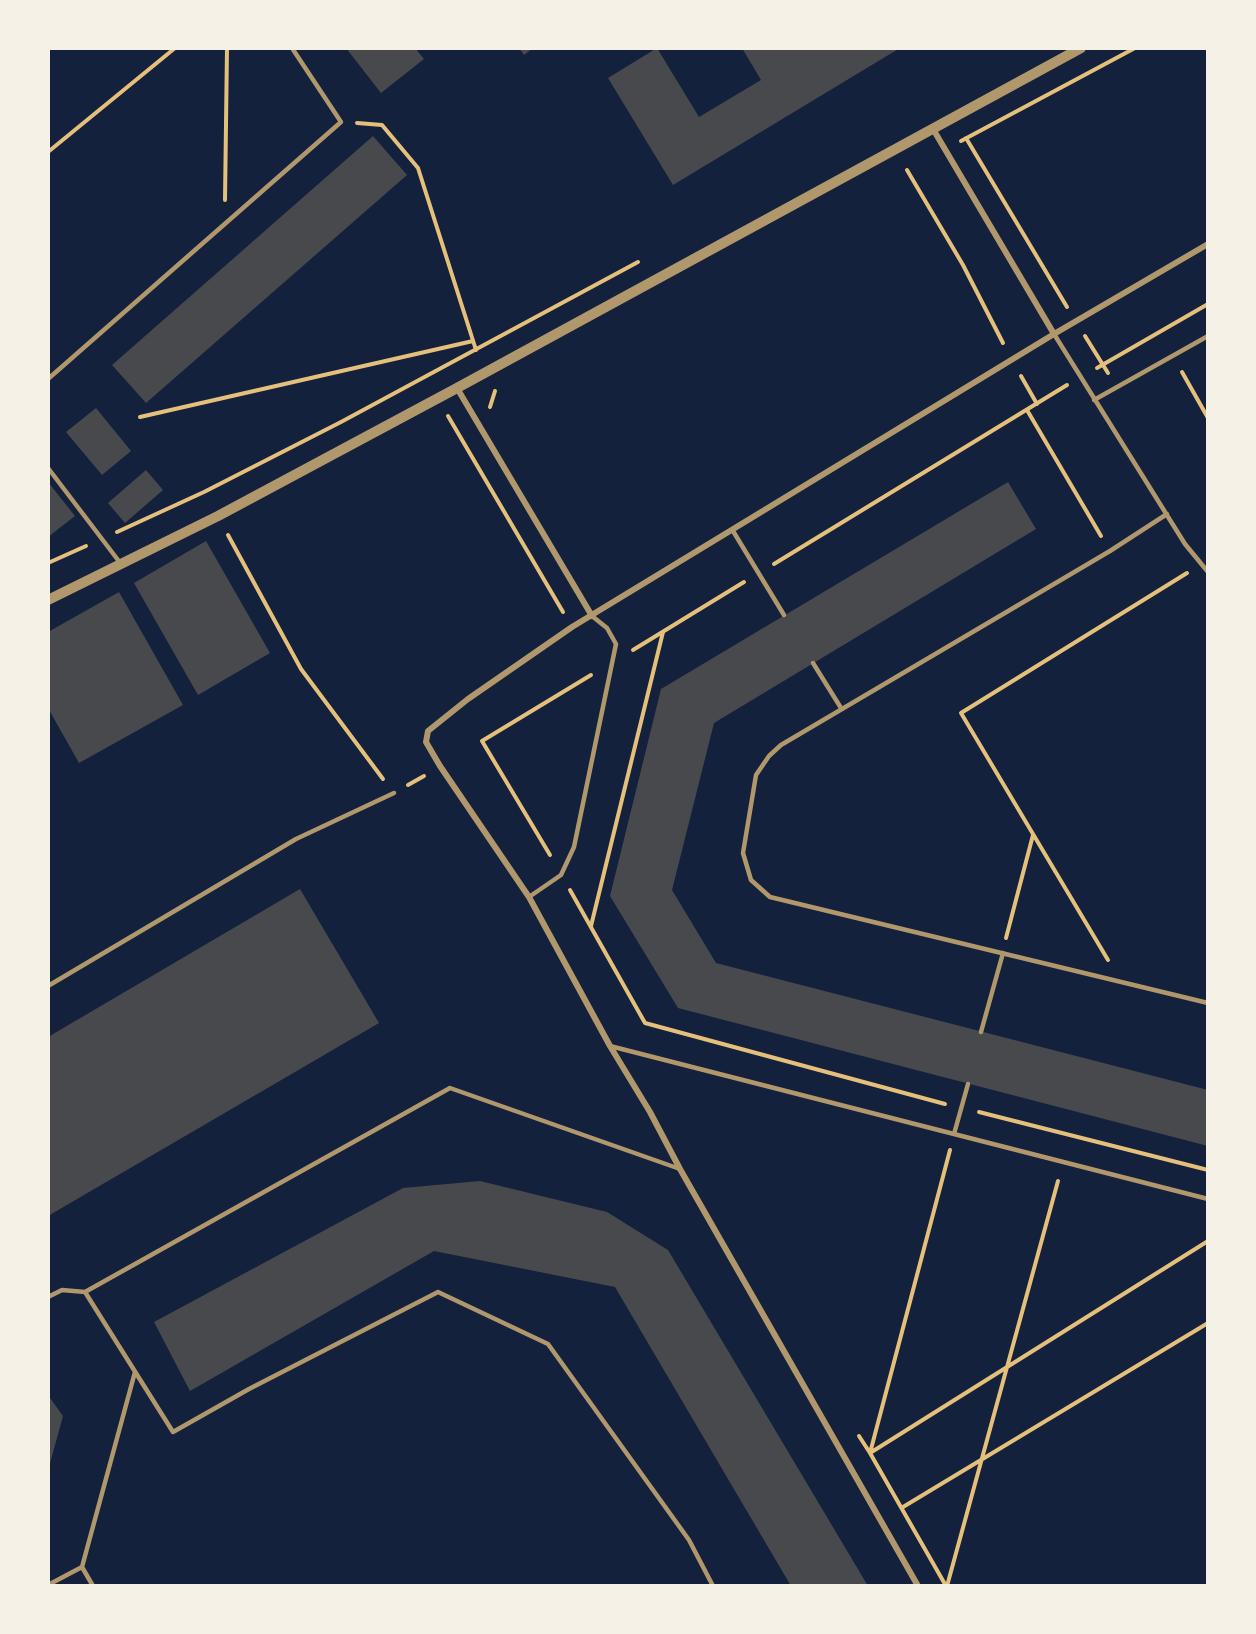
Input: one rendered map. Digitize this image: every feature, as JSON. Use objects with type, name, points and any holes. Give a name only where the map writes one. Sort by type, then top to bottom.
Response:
[{"type":"street","points":[[48,600],[218,516],[1081,48]]},
{"type":"street","points":[[933,129],[1054,334]]},
{"type":"street","points":[[918,1586],[680,1169],[650,1112],[610,1046],[529,897],[426,742],[428,731],[434,724],[572,627],[1054,334],[1208,244]]},
{"type":"street","points":[[457,388],[592,616]]},
{"type":"lane","points":[[48,379],[340,122],[292,48]]},
{"type":"lane","points":[[1054,334],[1079,378],[1167,514],[1208,572]]},
{"type":"lane","points":[[1094,400],[1118,389],[1208,336]]},
{"type":"lane","points":[[48,468],[121,564]]},
{"type":"lane","points":[[1167,514],[782,745],[769,756],[756,775],[743,853],[752,880],[770,897],[1208,1003]]},
{"type":"lane","points":[[733,531],[784,615]]},
{"type":"lane","points":[[529,897],[561,875],[574,847],[615,661],[616,644],[607,628],[592,616]]},
{"type":"lane","points":[[813,663],[841,708]]},
{"type":"lane","points":[[48,986],[296,839],[394,794]]},
{"type":"lane","points":[[981,1032],[1003,953]]},
{"type":"lane","points":[[610,1046],[1208,1199]]},
{"type":"lane","points":[[954,1134],[968,1083]]},
{"type":"lane","points":[[48,1297],[62,1290],[85,1292],[450,1088],[680,1169]]},
{"type":"lane","points":[[85,1292],[173,1432],[249,1389],[438,1292],[548,1344],[689,1540],[713,1586]]},
{"type":"lane","points":[[93,1586],[82,1567],[135,1371]]},
{"type":"lane","points":[[48,1585],[82,1567]]},
{"type":"path","points":[[48,152],[175,48]]},
{"type":"path","points":[[224,224],[227,48]]},
{"type":"path","points":[[48,563],[204,492],[476,350],[418,168],[382,124],[340,122]]},
{"type":"path","points":[[966,138],[1118,389]]},
{"type":"path","points":[[907,170],[963,265],[1012,361],[1037,404]]},
{"type":"path","points":[[1208,304],[1079,378],[482,741],[645,1023],[961,1108],[1208,1170]]},
{"type":"path","points":[[140,417],[473,341]]},
{"type":"path","points":[[1173,357],[1208,418]]},
{"type":"path","points":[[1027,410],[1110,550]]},
{"type":"path","points":[[448,416],[572,627]]},
{"type":"path","points":[[218,516],[301,669],[394,794],[440,766]]},
{"type":"path","points":[[1123,984],[961,713],[1201,565]]},
{"type":"path","points":[[591,927],[663,632]]},
{"type":"path","points":[[1003,953],[1033,834]]},
{"type":"path","points":[[870,1453],[954,1134]]},
{"type":"path","points":[[947,1586],[1058,1181]]},
{"type":"path","points":[[870,1453],[1208,1241]]},
{"type":"path","points":[[903,1507],[1208,1323]]},
{"type":"path","points":[[859,1436],[903,1507],[947,1586]]},
{"type":"building","points":[[346,48],[415,48],[424,59],[381,93]]},
{"type":"building","points":[[519,48],[533,48],[524,55]]},
{"type":"building","points":[[657,48],[699,117],[761,80],[742,48],[900,48],[673,185],[608,78]]},
{"type":"building","points":[[373,136],[407,175],[146,403],[112,365]]},
{"type":"building","points":[[96,408],[131,451],[102,475],[66,432]]},
{"type":"building","points":[[146,470],[163,490],[125,523],[108,503]]},
{"type":"building","points":[[48,482],[75,516],[48,537]]},
{"type":"building","points":[[1008,482],[1036,529],[714,723],[672,890],[716,963],[1208,1090],[1208,1146],[678,1008],[610,896],[661,689]]},
{"type":"building","points":[[206,541],[270,653],[198,695],[134,583]]},
{"type":"building","points":[[119,592],[183,705],[79,763],[48,708],[48,632]]},
{"type":"building","points":[[300,889],[379,1023],[48,1216],[48,1037]]},
{"type":"building","points":[[480,1181],[607,1212],[668,1250],[868,1586],[791,1586],[615,1287],[434,1251],[190,1391],[154,1322],[403,1188]]},
{"type":"building","points":[[48,1395],[63,1416],[49,1467],[48,1467]]}]
